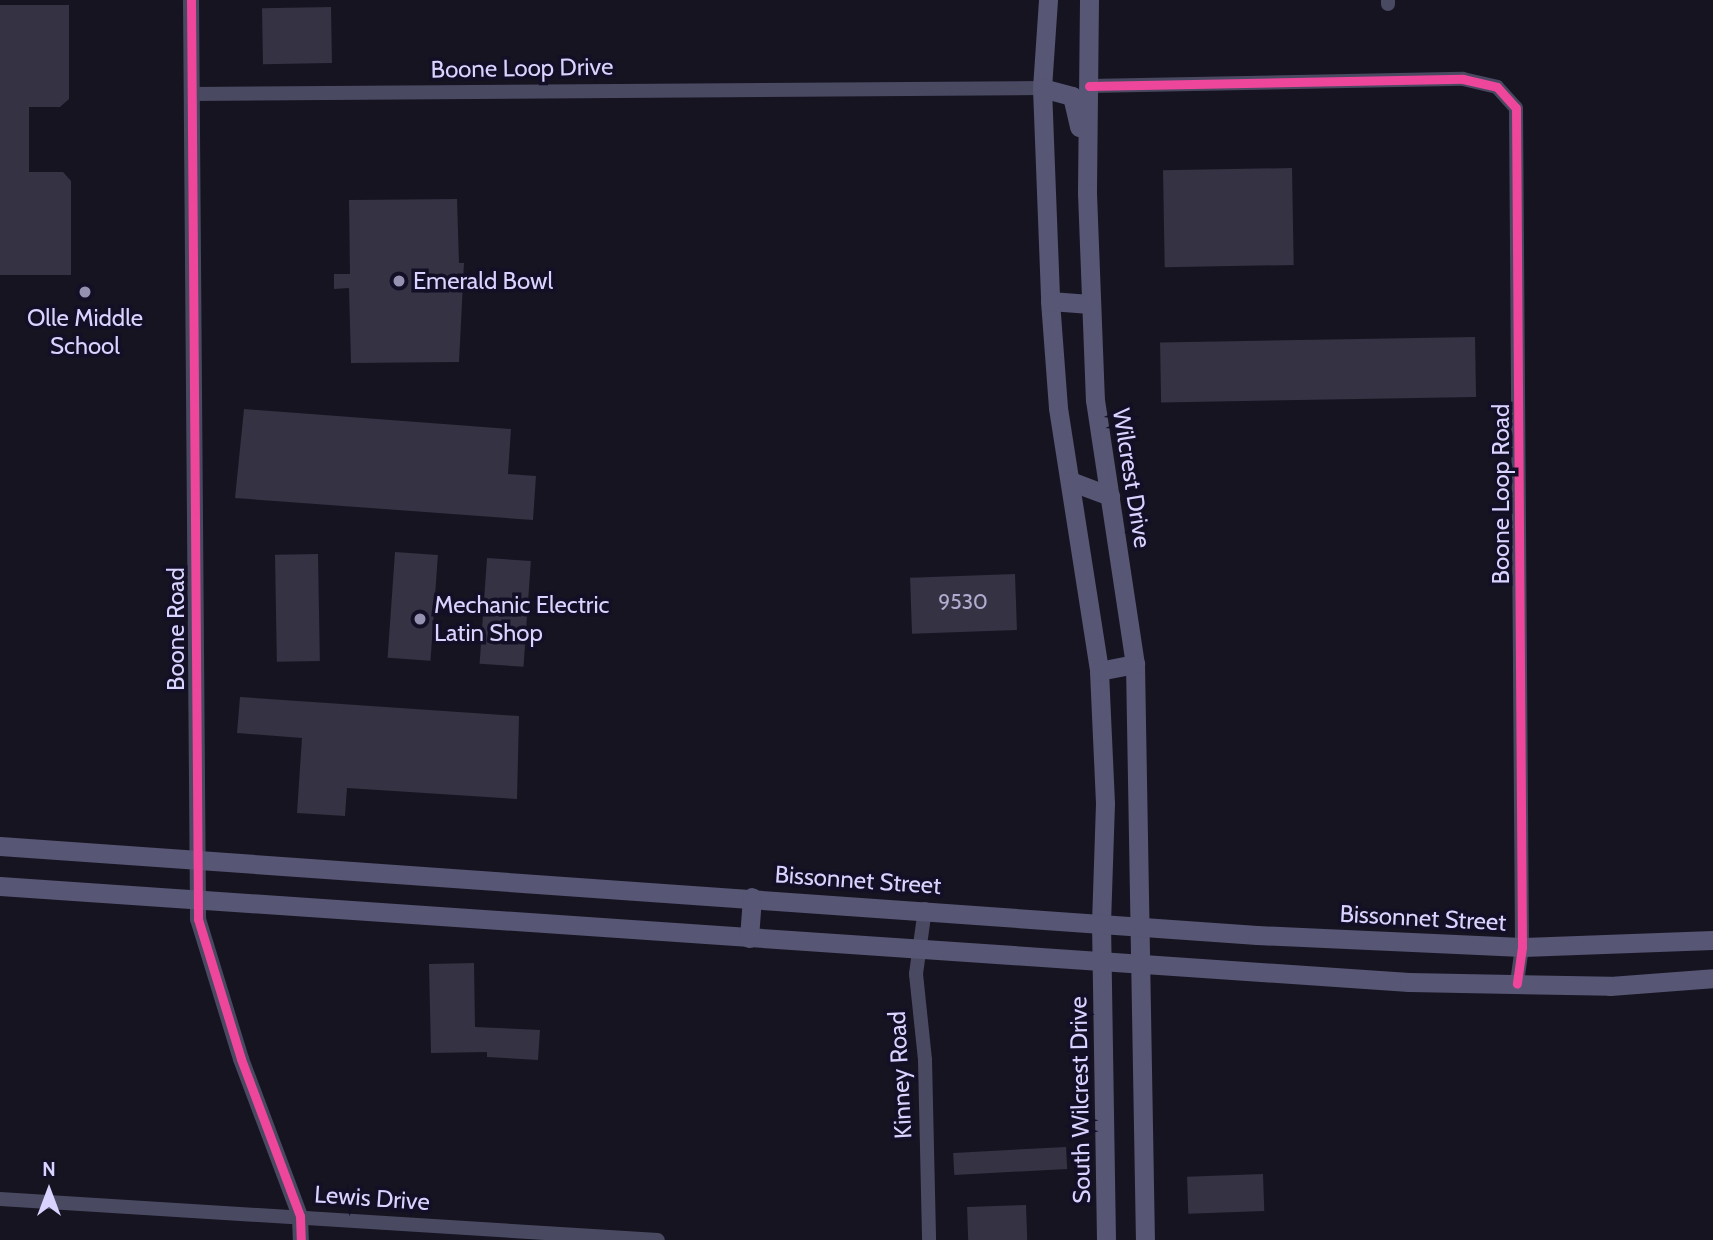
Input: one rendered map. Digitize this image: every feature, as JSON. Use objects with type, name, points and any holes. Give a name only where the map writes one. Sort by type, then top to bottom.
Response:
[{"type":"main road","points":[[1048,0],[1042,88],[1050,300],[1070,481],[1099,671],[1105,803],[1102,958]]},
{"type":"main road","name":"Wilcrest Drive","points":[[1089,0],[1087,193],[1090,304],[1096,400],[1135,664],[1140,805],[1137,962]]},
{"type":"main road","points":[[1042,88],[1065,91],[1078,106],[1087,193]]},
{"type":"main road","points":[[1050,300],[1090,304]]},
{"type":"main road","points":[[1070,481],[1110,496]]},
{"type":"main road","points":[[1099,671],[1135,664]]},
{"type":"main road","name":"Bissonnet Street","points":[[0,846],[1136,925],[1522,947],[1713,940]]},
{"type":"main road","points":[[0,886],[749,938],[1517,984],[1610,986],[1713,978]]},
{"type":"main road","points":[[749,938],[752,897]]},
{"type":"main road","name":"South Wilcrest Drive","points":[[1102,958],[1106,1240]]},
{"type":"main road","points":[[1137,962],[1145,1240]]},
{"type":"street","name":"Boone Road","points":[[191,0],[198,901],[242,1059],[300,1216],[301,1240]]},
{"type":"street","name":"Boone Loop Road","points":[[1089,86],[1463,79],[1497,86],[1516,108],[1522,947],[1517,984]]},
{"type":"street","name":"Boone Loop Drive","points":[[192,94],[1042,88]]},
{"type":"street","name":"Kinney Road","points":[[925,909],[918,948],[929,1240]]},
{"type":"street","name":"Lewis Drive","points":[[0,1199],[658,1240]]},
{"type":"building","points":[[0,5],[69,5],[69,99],[60,107],[29,107],[29,172],[63,172],[71,181],[71,275],[0,275]]},
{"type":"building","points":[[331,7],[332,63],[263,64],[262,8]]},
{"type":"building","points":[[1292,168],[1294,265],[1165,267],[1163,170]]},
{"type":"building","name":"Emerald Bowl","points":[[457,199],[459,263],[464,263],[459,362],[351,363],[349,288],[334,289],[334,274],[350,274],[349,200]]},
{"type":"building","points":[[1475,337],[1476,397],[1161,402],[1160,342]]},
{"type":"building","points":[[244,409],[511,429],[508,474],[536,476],[533,520],[235,498]]},
{"type":"building","points":[[395,552],[438,555],[431,661],[388,658]]},
{"type":"building","points":[[318,554],[320,661],[277,662],[275,555]]},
{"type":"building","points":[[487,558],[531,561],[523,667],[480,664]]},
{"type":"building","points":[[1015,574],[1017,630],[912,634],[910,578]]},
{"type":"building","points":[[240,697],[519,716],[517,799],[347,788],[345,816],[297,813],[302,738],[237,733]]},
{"type":"building","points":[[474,963],[475,1027],[540,1030],[538,1060],[487,1057],[487,1052],[431,1053],[429,964]]},
{"type":"building","points":[[1066,1147],[1067,1169],[954,1175],[953,1153]]},
{"type":"building","points":[[1263,1174],[1264,1211],[1188,1214],[1187,1177]]},
{"type":"building","points":[[1026,1205],[1027,1240],[968,1240],[967,1207]]},
{"type":"cycle path","points":[[191,0],[198,919],[241,1059],[300,1216],[301,1240]]},
{"type":"cycle path","points":[[1089,86],[1463,79],[1497,87],[1516,108],[1522,947],[1517,984]]},
{"type":"place","name":"Emerald Bowl","points":[[399,281]]},
{"type":"place","name":"Olle Middle School","points":[[85,292]]},
{"type":"place","name":"Mechanic Electric Latin Shop","points":[[420,619]]}]
